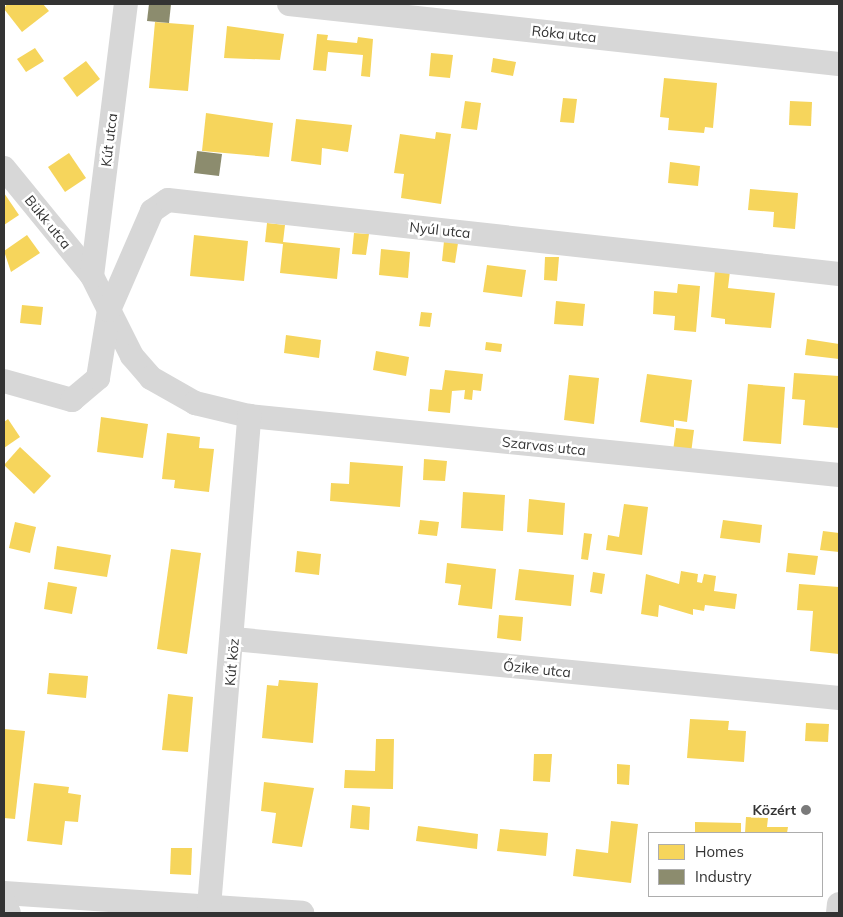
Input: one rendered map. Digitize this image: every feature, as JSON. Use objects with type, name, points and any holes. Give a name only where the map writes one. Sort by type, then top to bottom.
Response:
[{"type":"street","name":"Kút utca","points":[[92,276],[126,4]]},
{"type":"street","name":"Róka utca","points":[[289,4],[839,64]]},
{"type":"street","name":"Bükk utca","points":[[4,168],[92,276],[109,310]]},
{"type":"street","name":"Nyúl utca","points":[[4,381],[72,400],[98,378],[109,310],[152,211],[168,200],[839,274]]},
{"type":"street","name":"Szarvas utca","points":[[109,310],[132,356],[151,378],[194,403],[249,416],[839,475]]},
{"type":"street","name":"Kút köz","points":[[209,907],[234,639],[249,416]]},
{"type":"street","name":"Őzike utca","points":[[234,639],[839,698]]},
{"type":"street","points":[[4,892],[302,913]]},
{"type":"street","points":[[4,902],[9,913]]},
{"type":"street","points":[[838,913],[839,904]]},
{"type":"building: Homes","points":[[7,4],[43,4],[49,11],[22,32],[4,9]]},
{"type":"building: Homes","points":[[155,22],[194,25],[188,91],[149,88]]},
{"type":"building: Homes","points":[[227,26],[284,34],[280,60],[224,58]]},
{"type":"building: Homes","points":[[317,34],[328,35],[327,40],[357,43],[358,37],[373,39],[370,77],[361,76],[363,55],[328,52],[326,71],[313,70]]},
{"type":"building: Homes","points":[[35,48],[44,61],[26,72],[17,59]]},
{"type":"building: Homes","points":[[431,53],[453,55],[450,78],[429,76]]},
{"type":"building: Homes","points":[[493,58],[516,62],[513,76],[491,72]]},
{"type":"building: Homes","points":[[86,61],[100,79],[77,97],[63,78]]},
{"type":"building: Homes","points":[[664,78],[717,83],[713,128],[705,127],[704,133],[668,130],[669,118],[660,117]]},
{"type":"building: Homes","points":[[563,98],[577,99],[574,123],[560,122]]},
{"type":"building: Homes","points":[[465,101],[481,103],[477,130],[461,128]]},
{"type":"building: Homes","points":[[790,101],[812,102],[811,126],[789,125]]},
{"type":"building: Homes","points":[[206,113],[273,123],[269,157],[202,151]]},
{"type":"building: Homes","points":[[296,119],[352,125],[348,152],[322,148],[321,165],[291,161]]},
{"type":"building: Homes","points":[[436,132],[451,134],[441,204],[401,198],[404,174],[394,173],[400,134],[435,139]]},
{"type":"building: Homes","points":[[69,153],[86,178],[65,192],[48,167]]},
{"type":"building: Homes","points":[[670,162],[700,166],[698,186],[668,183]]},
{"type":"building: Homes","points":[[750,189],[798,193],[795,229],[773,227],[774,212],[748,210]]},
{"type":"building: Homes","points":[[4,193],[19,215],[4,225]]},
{"type":"building: Homes","points":[[267,223],[285,225],[283,242],[340,248],[337,279],[280,273],[283,244],[265,242]]},
{"type":"building: Homes","points":[[354,233],[369,234],[366,255],[352,254]]},
{"type":"building: Homes","points":[[27,235],[40,253],[11,272],[4,251]]},
{"type":"building: Homes","points":[[194,235],[248,241],[244,281],[190,276]]},
{"type":"building: Homes","points":[[444,241],[458,243],[455,263],[442,261]]},
{"type":"building: Homes","points":[[381,249],[410,252],[408,278],[379,275]]},
{"type":"building: Homes","points":[[545,257],[559,257],[557,281],[544,280]]},
{"type":"building: Homes","points":[[487,265],[526,270],[522,297],[483,292]]},
{"type":"building: Homes","points":[[715,270],[730,271],[728,288],[775,293],[771,328],[725,324],[725,319],[711,317]]},
{"type":"building: Homes","points":[[678,284],[700,286],[696,332],[674,330],[675,316],[653,314],[654,291],[677,293]]},
{"type":"building: Homes","points":[[556,301],[585,304],[583,326],[554,324]]},
{"type":"building: Homes","points":[[22,305],[43,307],[41,325],[20,323]]},
{"type":"building: Homes","points":[[421,312],[432,313],[430,327],[419,326]]},
{"type":"building: Homes","points":[[286,335],[321,340],[319,358],[284,353]]},
{"type":"building: Homes","points":[[807,339],[839,344],[839,359],[805,355]]},
{"type":"building: Homes","points":[[486,342],[502,344],[501,352],[485,350]]},
{"type":"building: Homes","points":[[376,351],[409,357],[406,376],[373,370]]},
{"type":"building: Homes","points":[[445,370],[483,374],[481,391],[473,390],[472,400],[464,399],[465,390],[452,391],[450,413],[428,411],[430,389],[442,390]]},
{"type":"building: Homes","points":[[794,373],[839,376],[839,428],[803,425],[805,400],[792,399]]},
{"type":"building: Homes","points":[[647,374],[692,380],[687,422],[674,420],[674,427],[640,422]]},
{"type":"building: Homes","points":[[569,375],[599,378],[594,424],[564,420]]},
{"type":"building: Homes","points":[[748,384],[785,387],[781,444],[743,441]]},
{"type":"building: Homes","points":[[101,417],[148,424],[143,458],[97,452]]},
{"type":"building: Homes","points":[[8,419],[20,437],[4,448],[4,422]]},
{"type":"building: Homes","points":[[676,428],[694,430],[691,453],[673,451]]},
{"type":"building: Homes","points":[[167,433],[200,437],[199,448],[214,449],[209,492],[174,488],[175,480],[162,479]]},
{"type":"building: Homes","points":[[20,447],[51,476],[34,494],[4,465]]},
{"type":"building: Homes","points":[[424,459],[447,461],[445,481],[423,480]]},
{"type":"building: Homes","points":[[350,462],[403,466],[400,507],[330,501],[331,483],[349,484]]},
{"type":"building: Homes","points":[[463,492],[505,495],[503,531],[461,528]]},
{"type":"building: Homes","points":[[529,499],[565,503],[563,535],[527,532]]},
{"type":"building: Homes","points":[[624,504],[648,507],[642,555],[606,550],[608,535],[619,537]]},
{"type":"building: Homes","points":[[420,520],[439,522],[437,536],[418,534]]},
{"type":"building: Homes","points":[[723,520],[762,525],[760,543],[720,538]]},
{"type":"building: Homes","points":[[15,522],[36,527],[30,553],[9,548]]},
{"type":"building: Homes","points":[[823,531],[839,533],[839,552],[820,550]]},
{"type":"building: Homes","points":[[584,533],[592,534],[588,560],[581,559]]},
{"type":"building: Homes","points":[[57,546],[111,555],[107,577],[54,569]]},
{"type":"building: Homes","points":[[171,549],[201,553],[187,654],[157,649]]},
{"type":"building: Homes","points":[[297,551],[321,554],[319,575],[295,572]]},
{"type":"building: Homes","points":[[788,553],[818,556],[815,575],[786,572]]},
{"type":"building: Homes","points":[[447,563],[496,569],[492,609],[458,605],[461,585],[445,583]]},
{"type":"building: Homes","points":[[519,569],[574,575],[571,606],[515,600]]},
{"type":"building: Homes","points":[[681,571],[698,574],[697,582],[702,583],[704,574],[716,576],[714,591],[737,594],[735,609],[705,605],[704,611],[693,609],[693,615],[659,605],[658,617],[641,614],[646,574],[679,584]]},
{"type":"building: Homes","points":[[593,572],[605,574],[602,594],[590,592]]},
{"type":"building: Homes","points":[[48,582],[77,587],[72,614],[44,609]]},
{"type":"building: Homes","points":[[799,584],[839,587],[839,654],[810,651],[813,611],[797,610]]},
{"type":"building: Homes","points":[[499,615],[523,617],[521,641],[497,638]]},
{"type":"building: Homes","points":[[49,673],[88,676],[86,698],[47,694]]},
{"type":"building: Homes","points":[[279,680],[318,683],[313,743],[262,738],[267,685],[278,686]]},
{"type":"building: Homes","points":[[168,694],[193,697],[188,752],[162,750]]},
{"type":"building: Homes","points":[[690,719],[729,721],[728,730],[746,731],[744,762],[687,758]]},
{"type":"building: Homes","points":[[806,723],[829,724],[828,742],[805,741]]},
{"type":"building: Homes","points":[[4,729],[25,731],[15,819],[4,818]]},
{"type":"building: Homes","points":[[376,739],[394,739],[393,789],[344,788],[345,770],[375,771]]},
{"type":"building: Homes","points":[[534,754],[552,754],[550,782],[533,781]]},
{"type":"building: Homes","points":[[617,764],[630,765],[629,785],[617,784]]},
{"type":"building: Homes","points":[[264,782],[314,788],[302,847],[272,843],[276,813],[261,811]]},
{"type":"building: Homes","points":[[34,783],[69,787],[68,793],[81,795],[78,822],[65,821],[62,845],[27,841]]},
{"type":"building: Homes","points":[[352,805],[370,807],[369,830],[350,828]]},
{"type":"building: Homes","points":[[746,817],[768,818],[767,827],[788,827],[787,832],[745,832]]},
{"type":"building: Homes","points":[[611,821],[638,824],[631,883],[573,876],[576,849],[608,853]]},
{"type":"building: Homes","points":[[695,822],[741,823],[741,832],[695,832]]},
{"type":"building: Homes","points":[[418,826],[478,834],[477,849],[416,841]]},
{"type":"building: Homes","points":[[500,829],[548,833],[546,856],[497,851]]},
{"type":"building: Homes","points":[[171,848],[192,848],[191,875],[170,874]]},
{"type":"building: Industry","points":[[149,4],[171,4],[169,23],[147,21]]},
{"type":"building: Industry","points":[[197,151],[222,154],[219,176],[194,173]]},
{"type":"place","name":"Közért","points":[[806,810]]}]
